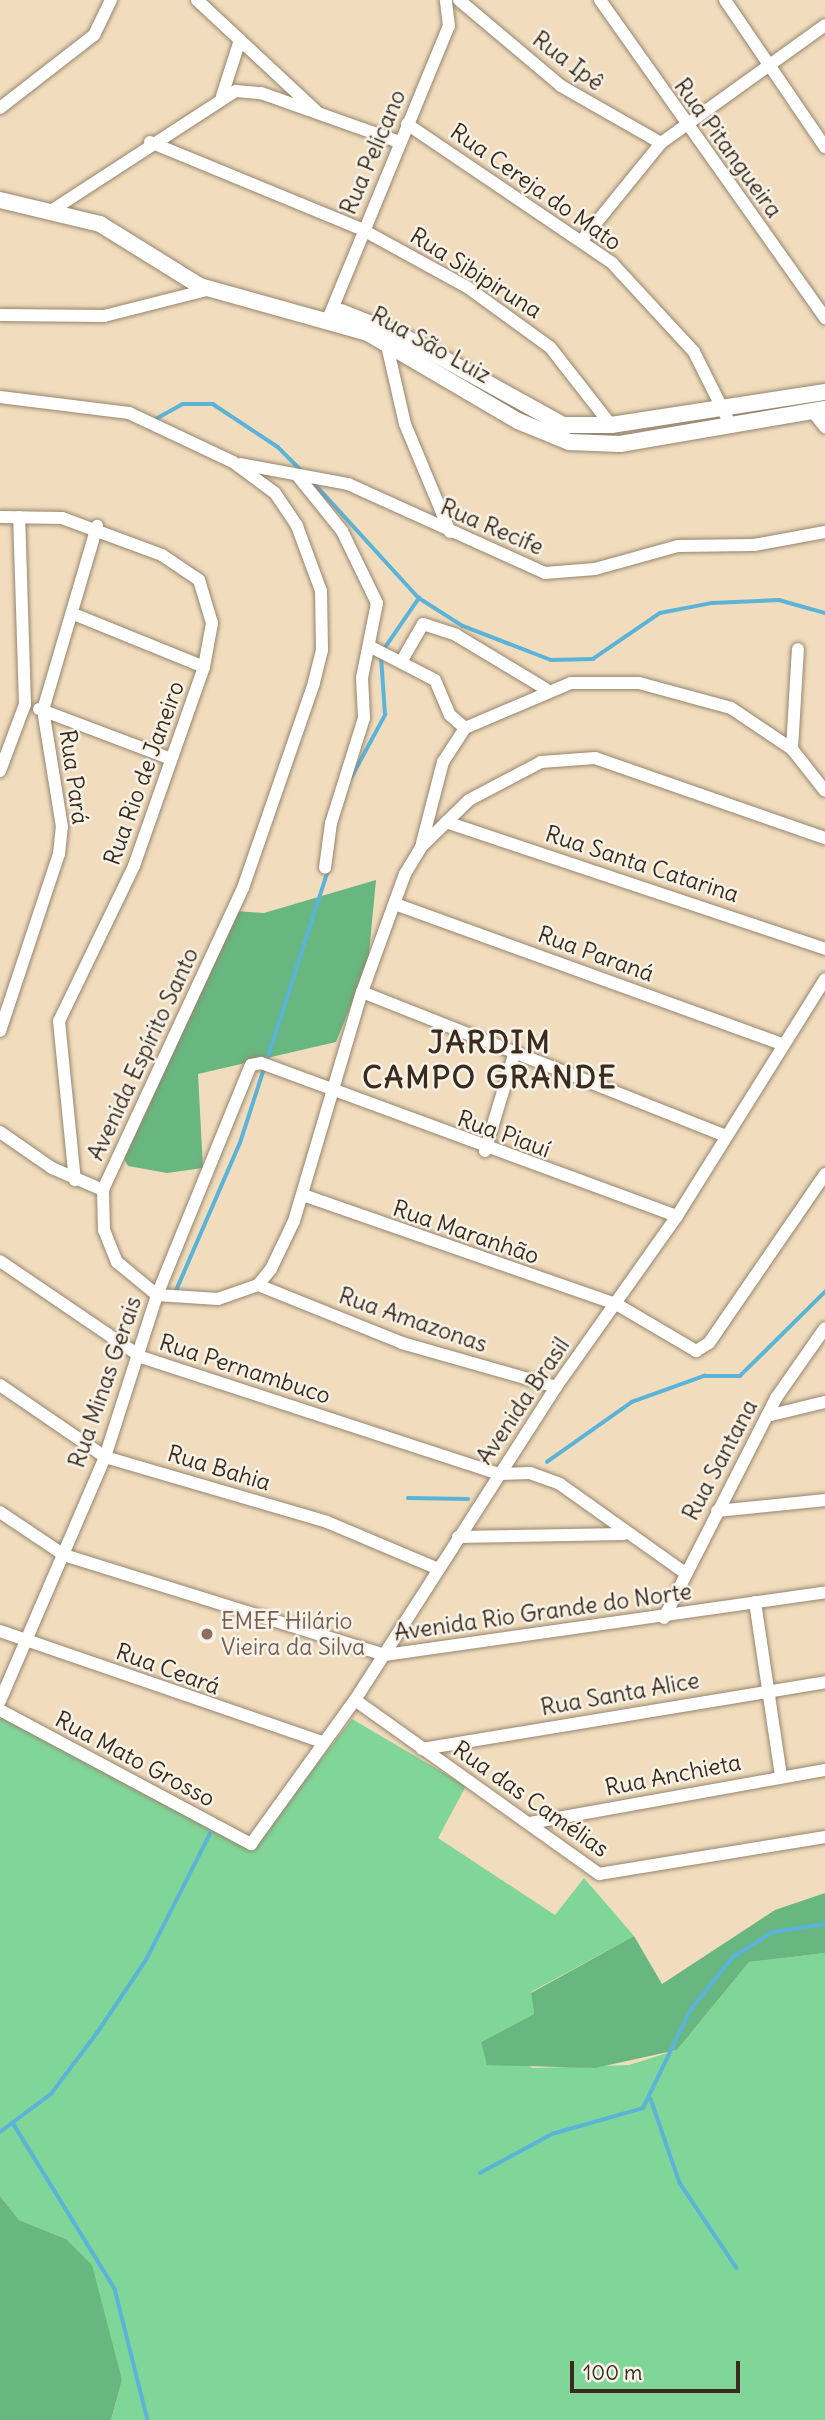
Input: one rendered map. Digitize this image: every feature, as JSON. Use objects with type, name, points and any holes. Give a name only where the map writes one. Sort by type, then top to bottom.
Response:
[{"type":"street","points":[[0,107],[94,35],[111,0]]},
{"type":"street","points":[[197,0],[326,120]]},
{"type":"street","name":"Rua Pelicano","points":[[330,314],[449,26],[446,0]]},
{"type":"street","name":"Rua Ipê","points":[[458,0],[561,86],[661,143]]},
{"type":"street","name":"Rua Pitangueira","points":[[600,0],[684,127],[825,318]]},
{"type":"street","points":[[725,0],[825,147]]},
{"type":"street","points":[[583,239],[661,143],[825,25]]},
{"type":"street","points":[[222,96],[240,40]]},
{"type":"street","points":[[54,209],[222,96],[261,93],[326,120],[399,142]]},
{"type":"street","name":"Rua Cereja do Mato","points":[[407,124],[583,239],[675,328],[731,426]]},
{"type":"street","name":"Rua Sibipiruna","points":[[150,142],[363,230],[530,329],[587,388],[611,425]]},
{"type":"street","name":"Rua São Luiz","points":[[0,200],[54,209],[100,225],[211,289],[330,314],[406,338],[533,413],[563,425],[611,425],[825,392]]},
{"type":"street","points":[[0,315],[104,316],[211,289]]},
{"type":"street","name":"Rua São Luiz","points":[[330,314],[386,341],[517,421],[569,442],[620,444],[819,410],[825,427]]},
{"type":"street","points":[[386,341],[405,424],[450,532]]},
{"type":"street","name":"Avenida Espírito Santo","points":[[0,397],[129,413],[233,462],[275,493],[297,526],[321,591],[322,650],[243,888],[103,1190],[104,1230],[117,1262],[157,1295]]},
{"type":"street","name":"Rua Recife","points":[[233,462],[348,484],[524,568],[571,574],[678,546],[754,545],[825,532]]},
{"type":"street","points":[[297,475],[342,531],[374,589],[364,718],[331,823],[326,868]]},
{"type":"street","name":"Rua Rio de Janeiro","points":[[0,517],[97,526],[162,555],[199,580],[212,623],[204,667],[134,866],[59,1021],[75,1180]]},
{"type":"street","points":[[0,771],[25,704],[19,517]]},
{"type":"street","name":"Rua Pará","points":[[0,1031],[62,827],[43,710],[76,615],[97,526]]},
{"type":"street","points":[[76,615],[204,667]]},
{"type":"street","points":[[401,662],[423,624],[456,635],[546,689]]},
{"type":"street","points":[[369,646],[435,680],[450,715],[465,728]]},
{"type":"street","points":[[792,749],[798,649]]},
{"type":"street","points":[[157,1295],[218,1299],[258,1285],[285,1243],[303,1195],[362,992],[395,904],[421,847],[443,762],[465,728],[546,689],[606,680],[665,687],[732,708],[792,749],[825,791]]},
{"type":"street","points":[[25,704],[171,759]]},
{"type":"street","points":[[421,847],[446,822],[519,771],[576,757],[694,788],[825,838]]},
{"type":"street","name":"Rua Santa Catarina","points":[[446,822],[825,949]]},
{"type":"street","name":"Rua Paraná","points":[[395,904],[782,1044]]},
{"type":"street","name":"Avenida Brasil","points":[[251,1844],[355,1700],[556,1387],[618,1305],[677,1216],[724,1135],[825,979]]},
{"type":"street","points":[[362,992],[514,1055],[724,1135]]},
{"type":"street","points":[[485,1151],[514,1055]]},
{"type":"street","name":"Rua Piauí","points":[[244,1074],[261,1063],[485,1151],[677,1216]]},
{"type":"street","name":"Rua Minas Gerais","points":[[0,1701],[29,1640],[105,1457],[141,1357],[157,1295],[244,1074]]},
{"type":"street","points":[[0,1132],[75,1180],[103,1190]]},
{"type":"street","name":"Rua Maranhão","points":[[303,1195],[618,1305],[690,1349],[709,1343],[825,1174]]},
{"type":"street","name":"Rua Pernambuco","points":[[0,1261],[141,1357],[499,1474],[530,1474],[560,1484],[625,1534],[684,1572]]},
{"type":"street","name":"Rua Amazonas","points":[[258,1285],[402,1343],[556,1387]]},
{"type":"street","name":"Rua Santana","points":[[664,1618],[684,1572],[767,1416],[825,1328]]},
{"type":"street","name":"Rua Bahia","points":[[0,1385],[105,1457],[327,1522],[438,1569]]},
{"type":"street","points":[[767,1416],[825,1402]]},
{"type":"street","points":[[717,1511],[825,1500]]},
{"type":"street","name":"Avenida Rio Grande do Norte","points":[[0,1512],[64,1555],[385,1655],[664,1618],[825,1592]]},
{"type":"street","points":[[458,1537],[625,1534]]},
{"type":"street","points":[[755,1602],[781,1776]]},
{"type":"street","name":"Rua Ceará","points":[[0,1631],[323,1742]]},
{"type":"street","name":"Rua Santa Alice","points":[[422,1749],[825,1682]]},
{"type":"street","name":"Rua das Camélias","points":[[355,1700],[606,1875],[825,1837]]},
{"type":"street","name":"Rua Mato Grosso","points":[[0,1710],[251,1844]]},
{"type":"street","name":"Rua Anchieta","points":[[530,1823],[825,1770]]},
{"type":"green space","points":[[376,880],[368,964],[336,1042],[198,1074],[203,1168],[167,1173],[128,1166],[122,1155],[236,911],[264,913]]},
{"type":"green space","points":[[0,1711],[251,1850],[352,1719],[466,1786],[438,1838],[555,1915],[584,1878],[634,1936],[531,1992],[534,2014],[481,2042],[533,2068],[629,2065],[677,2050],[749,1962],[825,1953],[825,2420],[111,2420],[122,2380],[66,2239],[19,2220],[0,2196]]},
{"type":"green space","points":[[825,1893],[825,1953],[749,1962],[677,2050],[595,2068],[487,2065],[481,2042],[534,2014],[531,1993],[634,1936],[662,1984],[775,1910]]},
{"type":"green space","points":[[0,2196],[19,2220],[66,2239],[92,2265],[122,2380],[111,2420],[0,2420]]},
{"type":"waterway","points":[[154,420],[183,404],[213,404],[278,447],[303,472]]},
{"type":"waterway","points":[[313,482],[419,598],[463,626],[551,660],[593,659],[660,613],[712,603],[779,600],[825,613]]},
{"type":"waterway","points":[[384,649],[419,598]]},
{"type":"waterway","points":[[351,778],[385,715],[381,656]]},
{"type":"waterway","points":[[175,1293],[240,1143],[328,870]]},
{"type":"waterway","points":[[547,1462],[632,1402],[704,1376],[740,1376],[825,1292]]},
{"type":"waterway","points":[[408,1498],[468,1499]]},
{"type":"waterway","points":[[0,2132],[51,2094],[97,2033],[146,1960],[210,1834]]},
{"type":"waterway","points":[[480,2173],[552,2134],[643,2108],[691,2009],[733,1957],[773,1932],[825,1924]]},
{"type":"waterway","points":[[651,2099],[680,2183],[737,2268]]},
{"type":"waterway","points":[[13,2123],[115,2289],[148,2420]]},
{"type":"place","name":"EMEF Hilário Vieira da Silva","points":[[207,1634]]},
{"type":"district","name":"JARDIM CAMPO GRANDE","points":[[490,1059]]}]
